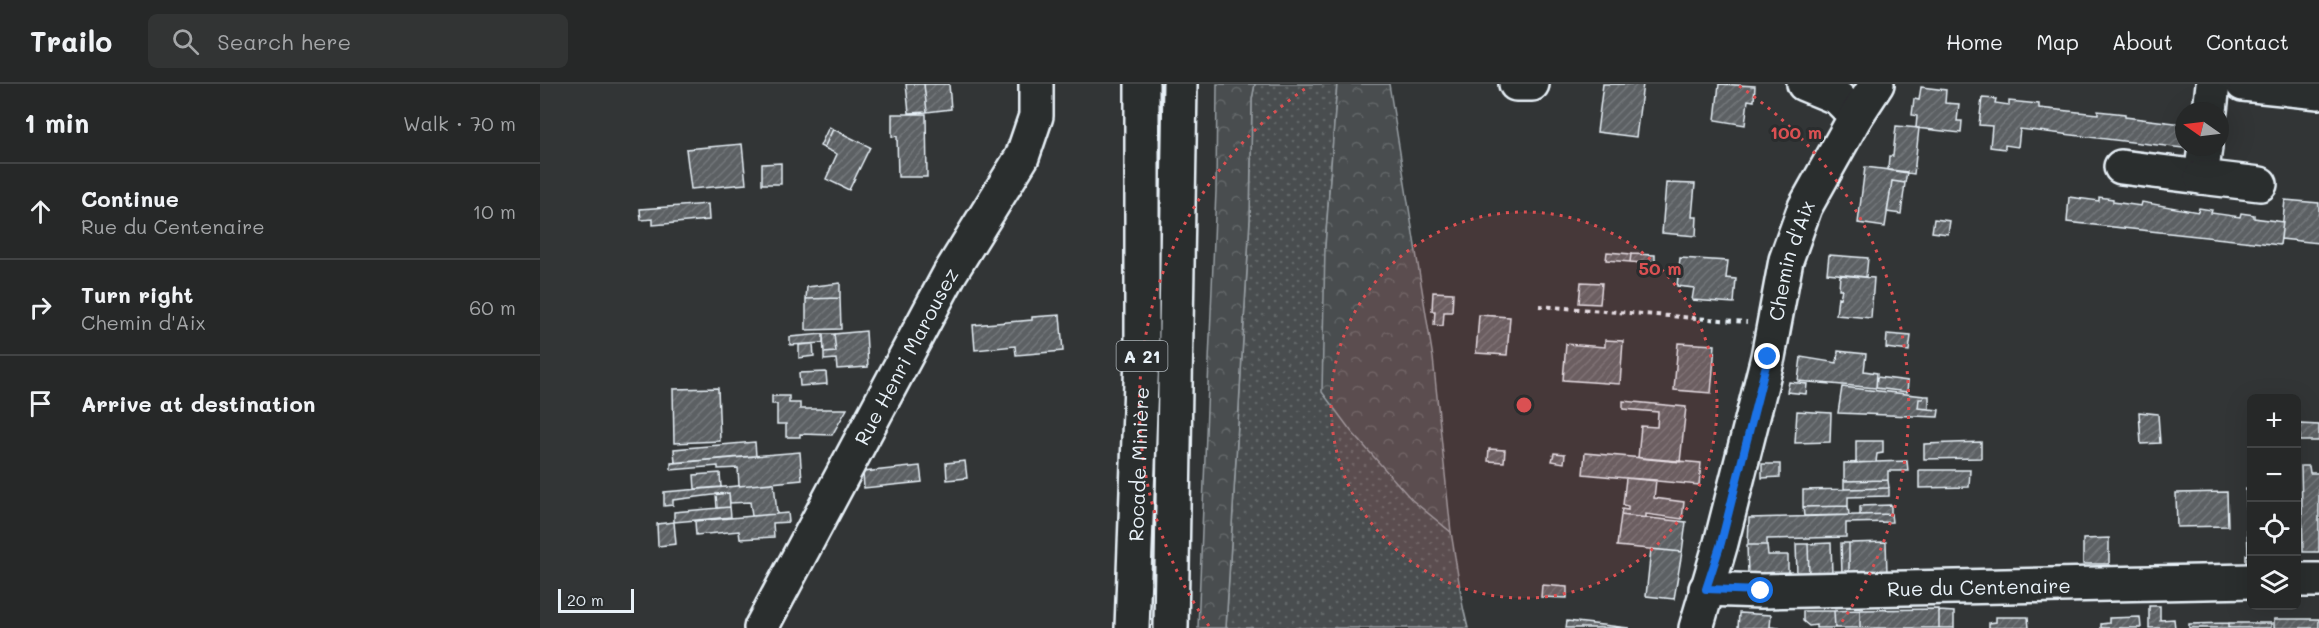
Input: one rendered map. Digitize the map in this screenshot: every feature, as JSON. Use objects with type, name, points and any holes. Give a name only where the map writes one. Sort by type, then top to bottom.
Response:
[{"type":"main road","name":"Rue Henri Marousez","points":[[761,628],[949,275],[1022,157],[1036,117],[1036,84]]},
{"type":"main road","name":"Rocade Minière","points":[[1132,628],[1142,356],[1142,84]]},
{"type":"main road","name":"Rocade Minière","points":[[1171,628],[1180,84]]},
{"type":"main road","points":[[1516,84],[1532,84]]},
{"type":"main road","points":[[1804,84],[1838,98],[1856,117]]},
{"type":"main road","name":"Chemin d'Aix","points":[[1696,628],[1721,543],[1773,328],[1786,260],[1805,207],[1877,84]]},
{"type":"main road","points":[[2211,102],[2213,84]]},
{"type":"main road","points":[[2243,84],[2319,92]]},
{"type":"main road","points":[[2121,167],[2203,162],[2260,184]]},
{"type":"main road","points":[[2301,580],[2319,580]]},
{"type":"main road","name":"Rue du Centenaire","points":[[1706,589],[1773,591],[2247,581]]},
{"type":"path","points":[[1539,306],[1749,322],[1773,328]]},
{"type":"green space","points":[[1217,84],[1255,84],[1252,99],[1250,219],[1226,628],[1198,628],[1216,191]]},
{"type":"green space","points":[[1255,84],[1337,84],[1325,247],[1412,499],[1451,532],[1468,628],[1226,628],[1250,219],[1252,99]]},
{"type":"green space","points":[[1337,84],[1389,84],[1433,358],[1451,532],[1412,500],[1351,431],[1322,392],[1325,247]]},
{"type":"building","points":[[906,84],[924,84],[927,112],[909,113]]},
{"type":"building","points":[[924,84],[949,84],[951,109],[927,112]]},
{"type":"building","points":[[1603,84],[1643,84],[1636,137],[1597,132]]},
{"type":"building","points":[[1719,84],[1755,86],[1754,101],[1748,100],[1745,125],[1715,120]]},
{"type":"building","points":[[1921,87],[1946,90],[1945,103],[1959,104],[1957,121],[1962,121],[1961,133],[1916,128],[1917,116],[1912,115],[1914,99],[1919,100]]},
{"type":"building","points":[[1982,98],[1996,99],[1995,103],[2009,105],[2009,101],[2039,104],[2039,108],[2098,114],[2098,111],[2175,123],[2175,147],[2020,129],[2018,147],[2005,145],[2005,149],[1990,147],[1992,126],[1979,125]]},
{"type":"building","points":[[892,114],[926,114],[927,177],[898,177],[897,136],[892,137]]},
{"type":"building","points":[[1896,126],[1919,128],[1914,174],[1888,170],[1889,156],[1893,156]]},
{"type":"building","points":[[829,127],[833,129],[824,148],[820,146]]},
{"type":"building","points":[[833,129],[870,147],[849,190],[826,179],[837,154],[824,148]]},
{"type":"building","points":[[742,144],[746,184],[691,189],[686,149]]},
{"type":"building","points":[[781,163],[781,184],[762,184],[762,164]]},
{"type":"building","points":[[1865,167],[1907,172],[1905,183],[1892,181],[1885,227],[1858,223]]},
{"type":"building","points":[[1892,181],[1905,183],[1901,214],[1887,212]]},
{"type":"building","points":[[1666,183],[1695,184],[1692,217],[1697,217],[1696,236],[1662,233]]},
{"type":"building","points":[[2069,197],[2099,201],[2099,197],[2113,199],[2113,202],[2141,206],[2142,202],[2198,212],[2199,208],[2212,210],[2211,213],[2240,217],[2241,213],[2254,215],[2254,218],[2283,222],[2280,245],[2067,222]]},
{"type":"building","points":[[2285,200],[2319,203],[2319,243],[2281,239]]},
{"type":"building","points":[[708,204],[709,220],[653,225],[653,219],[641,220],[640,209]]},
{"type":"building","points":[[1934,219],[1950,221],[1948,234],[1932,232]]},
{"type":"building","points":[[1607,252],[1631,254],[1630,262],[1606,260]]},
{"type":"building","points":[[1631,254],[1655,255],[1655,264],[1630,262]]},
{"type":"building","points":[[1829,255],[1868,258],[1866,277],[1827,273]]},
{"type":"building","points":[[1680,258],[1728,261],[1726,278],[1736,279],[1734,303],[1692,300],[1694,288],[1677,286]]},
{"type":"building","points":[[1840,275],[1874,278],[1871,318],[1836,315],[1838,297],[1840,298],[1842,289],[1839,289]]},
{"type":"building","points":[[1581,282],[1602,283],[1600,304],[1579,303]]},
{"type":"building","points":[[840,283],[840,298],[806,299],[807,287]]},
{"type":"building","points":[[1433,292],[1453,293],[1452,312],[1444,312],[1443,326],[1434,325]]},
{"type":"building","points":[[840,298],[841,329],[806,330],[806,299]]},
{"type":"building","points":[[1060,315],[1063,351],[1016,355],[1015,346],[975,350],[973,325]]},
{"type":"building","points":[[1479,315],[1510,317],[1507,355],[1476,353]]},
{"type":"building","points":[[866,331],[868,367],[837,369],[836,359],[824,360],[824,353],[836,352],[834,334]]},
{"type":"building","points":[[823,334],[823,343],[790,345],[790,337]]},
{"type":"building","points":[[823,334],[834,334],[836,352],[824,353]]},
{"type":"building","points":[[1887,334],[1911,336],[1909,351],[1886,348]]},
{"type":"building","points":[[1605,340],[1623,341],[1620,384],[1563,380],[1566,344],[1605,347]]},
{"type":"building","points":[[1678,343],[1715,345],[1711,393],[1674,390]]},
{"type":"building","points":[[813,344],[814,356],[799,358],[799,345]]},
{"type":"building","points":[[1838,351],[1866,354],[1864,371],[1877,373],[1876,388],[1798,381],[1801,357],[1837,363]]},
{"type":"building","points":[[826,372],[827,384],[800,386],[799,373]]},
{"type":"building","points":[[1877,377],[1908,381],[1907,392],[1876,388]]},
{"type":"building","points":[[1789,382],[1807,384],[1806,394],[1787,392]]},
{"type":"building","points":[[1842,387],[1924,396],[1923,399],[1919,399],[1918,408],[1939,410],[1938,417],[1838,413]]},
{"type":"building","points":[[718,388],[720,441],[674,443],[673,389]]},
{"type":"building","points":[[772,396],[789,396],[789,403],[800,403],[800,409],[847,409],[832,435],[800,434],[800,437],[786,437],[786,424],[777,424],[777,404],[772,404]]},
{"type":"building","points":[[1924,396],[1929,396],[1929,409],[1918,408],[1919,399],[1923,399]]},
{"type":"building","points":[[1623,401],[1686,407],[1680,462],[1638,458],[1641,426],[1657,427],[1658,412],[1623,409]]},
{"type":"building","points":[[1797,411],[1831,413],[1830,442],[1795,443]]},
{"type":"building","points":[[2139,412],[2158,414],[2160,443],[2141,444]]},
{"type":"building","points":[[2301,424],[2319,425],[2319,441],[2301,441]]},
{"type":"building","points":[[1856,441],[1883,441],[1883,453],[1877,454],[1876,462],[1856,463]]},
{"type":"building","points":[[755,442],[756,456],[675,463],[674,449]]},
{"type":"building","points":[[1981,442],[1981,458],[1924,459],[1924,444]]},
{"type":"building","points":[[1489,449],[1505,450],[1504,462],[1488,461]]},
{"type":"building","points":[[800,452],[802,480],[739,486],[738,468],[718,469],[718,466],[671,470],[671,463]]},
{"type":"building","points":[[1554,453],[1565,454],[1564,463],[1552,461]]},
{"type":"building","points":[[1585,453],[1701,463],[1699,485],[1583,474]]},
{"type":"building","points":[[965,461],[967,478],[947,480],[946,463]]},
{"type":"building","points":[[1907,461],[1908,471],[1888,471],[1888,480],[1844,481],[1844,463]]},
{"type":"building","points":[[1762,464],[1780,464],[1780,477],[1762,478]]},
{"type":"building","points":[[920,466],[922,482],[864,488],[863,472]]},
{"type":"building","points":[[2301,466],[2309,466],[2310,473],[2319,473],[2319,552],[2303,552]]},
{"type":"building","points":[[1919,470],[1970,470],[1969,487],[1919,488]]},
{"type":"building","points":[[720,473],[721,487],[695,489],[694,475]]},
{"type":"building","points":[[1626,478],[1656,480],[1654,498],[1684,502],[1682,519],[1646,514],[1646,518],[1621,515],[1622,509],[1628,510],[1628,506],[1623,505]]},
{"type":"building","points":[[1888,480],[1889,488],[1844,489],[1844,481]]},
{"type":"building","points":[[774,483],[777,514],[752,516],[750,502],[730,503],[729,493],[673,500],[673,505],[664,506],[664,492]]},
{"type":"building","points":[[1889,488],[1889,496],[1848,497],[1848,506],[1803,507],[1803,490]]},
{"type":"building","points":[[2227,492],[2228,526],[2177,527],[2176,493]]},
{"type":"building","points":[[729,493],[730,507],[717,508],[716,494]]},
{"type":"building","points":[[1891,505],[1891,514],[1860,515],[1860,506]]},
{"type":"building","points":[[1848,506],[1849,515],[1804,516],[1803,507]]},
{"type":"building","points":[[730,507],[731,517],[674,522],[674,512]]},
{"type":"building","points":[[788,513],[789,522],[773,523],[774,537],[740,539],[739,531],[696,535],[695,521]]},
{"type":"building","points":[[1891,514],[1892,522],[1846,523],[1846,537],[1767,539],[1767,545],[1748,545],[1749,518]]},
{"type":"building","points":[[1621,515],[1686,522],[1682,552],[1617,546]]},
{"type":"building","points":[[674,522],[676,544],[658,546],[657,524]]},
{"type":"building","points":[[2109,538],[2109,564],[2083,564],[2083,539]]},
{"type":"building","points":[[1886,542],[1887,573],[1849,574],[1849,543]]},
{"type":"building","points":[[1831,543],[1832,574],[1809,575],[1808,544]]},
{"type":"building","points":[[1841,543],[1849,543],[1849,574],[1842,574]]},
{"type":"building","points":[[1796,544],[1808,544],[1809,575],[1797,575]]},
{"type":"building","points":[[1747,545],[1767,545],[1768,555],[1788,555],[1788,573],[1748,574]]},
{"type":"building","points":[[1651,549],[1682,552],[1674,599],[1646,596]]},
{"type":"building","points":[[1542,585],[1567,587],[1567,598],[1541,597]]},
{"type":"building","points":[[2149,606],[2160,606],[2160,620],[2174,619],[2175,628],[2149,628]]},
{"type":"building","points":[[1939,609],[1939,628],[1860,628],[1860,610]]},
{"type":"building","points":[[1860,610],[1860,628],[1835,628],[1834,611]]},
{"type":"building","points":[[1803,611],[1834,611],[1835,628],[1809,626],[1803,621]]},
{"type":"building","points":[[1939,611],[1954,612],[1954,628],[1939,628]]},
{"type":"building","points":[[1739,613],[1771,615],[1770,627],[1780,628],[1738,628]]},
{"type":"building","points":[[1996,617],[2028,617],[2029,628],[1989,628],[1989,623],[1996,622]]},
{"type":"building","points":[[2140,617],[2141,628],[2101,628],[2101,624],[2109,623],[2109,618]]},
{"type":"building","points":[[2274,619],[2319,619],[2319,628],[2274,628]]},
{"type":"building","points":[[1567,621],[1629,628],[1566,628]]},
{"type":"building","points":[[2229,623],[2229,628],[2189,628],[2189,624]]},
{"type":"building","points":[[2229,623],[2271,623],[2271,628],[2229,628]]},
{"type":"route","points":[[1761,591],[1706,589],[1721,543],[1768,357]]}]
